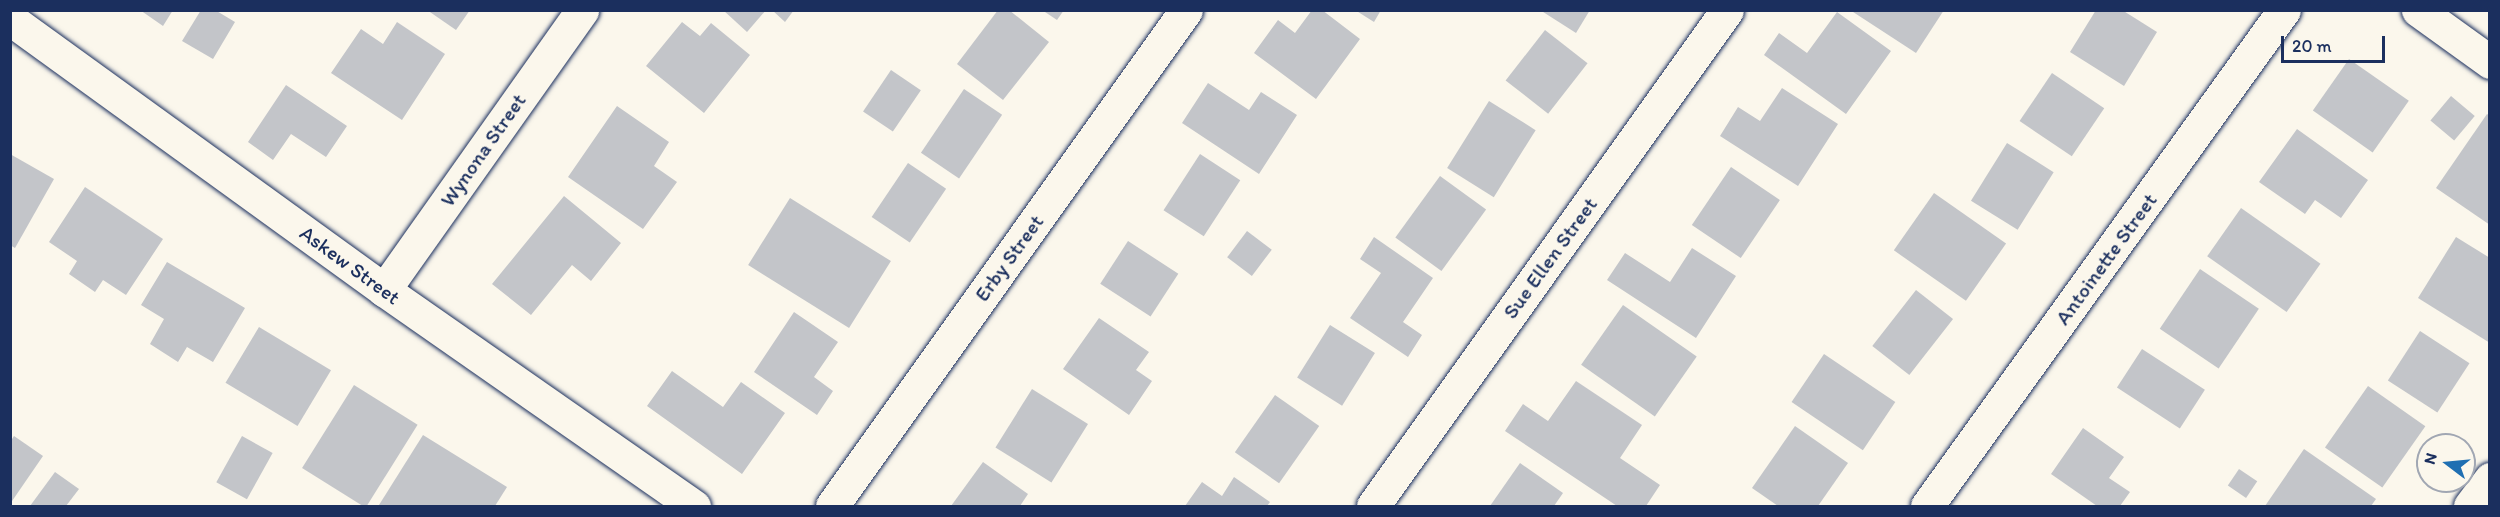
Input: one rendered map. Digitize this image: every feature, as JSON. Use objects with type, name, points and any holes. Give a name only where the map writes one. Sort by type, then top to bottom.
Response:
[{"type":"street","name":"Wynona Street","points":[[384,290],[582,10]]},
{"type":"street","name":"Erby Street","points":[[832,507],[1186,10]]},
{"type":"street","name":"Sue Ellen Street","points":[[1373,507],[1727,10]]},
{"type":"street","name":"Antoinette Street","points":[[1927,507],[2284,10]]},
{"type":"street","points":[[2418,10],[2490,62]]},
{"type":"street","name":"Askew Street","points":[[10,19],[384,290],[694,507]]},
{"type":"street","points":[[2470,507],[2490,479]]},
{"type":"building","points":[[140,10],[173,10],[163,26]]},
{"type":"building","points":[[201,10],[215,10],[235,22],[213,59],[182,41]]},
{"type":"building","points":[[427,10],[470,10],[456,30]]},
{"type":"building","points":[[723,10],[766,10],[747,32]]},
{"type":"building","points":[[772,10],[794,10],[785,22]]},
{"type":"building","points":[[998,10],[1009,10],[1049,42],[1003,100],[957,64]]},
{"type":"building","points":[[1042,10],[1064,10],[1057,20]]},
{"type":"building","points":[[1312,10],[1322,10],[1360,39],[1316,99],[1254,53],[1278,20],[1295,33]]},
{"type":"building","points":[[1355,10],[1381,10],[1374,22]]},
{"type":"building","points":[[1540,10],[1590,10],[1576,33]]},
{"type":"building","points":[[1850,10],[1944,10],[1916,53]]},
{"type":"building","points":[[2096,10],[2122,10],[2157,32],[2124,86],[2070,52]]},
{"type":"building","points":[[1837,12],[1891,51],[1846,114],[1764,55],[1779,33],[1807,53]]},
{"type":"building","points":[[397,22],[445,54],[402,120],[331,73],[361,29],[383,44]]},
{"type":"building","points":[[682,22],[700,36],[711,23],[750,55],[704,113],[646,66]]},
{"type":"building","points":[[1545,30],[1588,63],[1548,114],[1506,80]]},
{"type":"building","points":[[2349,59],[2409,101],[2373,152],[2313,111]]},
{"type":"building","points":[[891,70],[921,90],[893,132],[863,111]]},
{"type":"building","points":[[2052,73],[2104,108],[2072,156],[2020,121]]},
{"type":"building","points":[[1208,83],[1249,110],[1261,92],[1297,115],[1259,174],[1182,123]]},
{"type":"building","points":[[286,85],[347,126],[326,157],[291,134],[273,160],[248,142]]},
{"type":"building","points":[[1782,88],[1838,124],[1798,186],[1720,136],[1738,107],[1760,121]]},
{"type":"building","points":[[964,89],[1002,115],[959,179],[921,153]]},
{"type":"building","points":[[2451,96],[2475,116],[2454,140],[2430,121]]},
{"type":"building","points":[[1489,101],[1536,130],[1494,197],[1447,168]]},
{"type":"building","points":[[617,106],[669,142],[654,166],[677,182],[643,229],[568,177]]},
{"type":"building","points":[[2487,114],[2490,116],[2490,225],[2436,188]]},
{"type":"building","points":[[2297,129],[2368,180],[2341,218],[2315,200],[2305,214],[2259,182]]},
{"type":"building","points":[[2007,143],[2054,172],[2018,230],[1971,201]]},
{"type":"building","points":[[10,154],[54,179],[15,248],[10,245]]},
{"type":"building","points":[[1200,154],[1240,180],[1204,236],[1164,210]]},
{"type":"building","points":[[908,163],[946,189],[910,243],[872,217]]},
{"type":"building","points":[[1731,167],[1780,200],[1741,258],[1692,225]]},
{"type":"building","points":[[1440,176],[1486,210],[1441,271],[1395,237]]},
{"type":"building","points":[[85,187],[163,239],[126,295],[103,280],[95,292],[69,274],[77,261],[49,242]]},
{"type":"building","points":[[1934,193],[2006,243],[1966,301],[1894,250]]},
{"type":"building","points":[[564,196],[621,243],[591,281],[572,265],[531,315],[492,284]]},
{"type":"building","points":[[790,198],[891,261],[849,328],[748,265]]},
{"type":"building","points":[[2241,208],[2320,264],[2287,312],[2207,256]]},
{"type":"building","points":[[1247,231],[1272,250],[1252,276],[1227,257]]},
{"type":"building","points":[[1374,237],[1433,278],[1403,322],[1422,335],[1408,357],[1350,318],[1381,273],[1360,259]]},
{"type":"building","points":[[2456,237],[2490,258],[2490,343],[2418,298]]},
{"type":"building","points":[[1128,241],[1178,274],[1151,316],[1100,284]]},
{"type":"building","points":[[1692,248],[1736,276],[1696,338],[1607,280],[1625,253],[1670,282]]},
{"type":"building","points":[[167,262],[245,308],[213,362],[187,347],[178,362],[150,344],[164,319],[141,305]]},
{"type":"building","points":[[2200,269],[2259,309],[2219,368],[2160,329]]},
{"type":"building","points":[[1916,290],[1953,319],[1909,375],[1872,346]]},
{"type":"building","points":[[1623,305],[1697,357],[1655,416],[1581,365]]},
{"type":"building","points":[[794,312],[838,342],[814,377],[833,391],[817,415],[754,372]]},
{"type":"building","points":[[1099,318],[1149,352],[1136,370],[1152,381],[1129,415],[1063,369]]},
{"type":"building","points":[[1330,325],[1375,353],[1342,406],[1297,378]]},
{"type":"building","points":[[259,327],[331,370],[298,426],[226,383]]},
{"type":"building","points":[[2420,331],[2469,363],[2437,413],[2388,380]]},
{"type":"building","points":[[2142,349],[2205,390],[2180,428],[2117,388]]},
{"type":"building","points":[[1824,354],[1895,402],[1863,450],[1792,402]]},
{"type":"building","points":[[672,371],[723,407],[741,382],[785,413],[742,474],[647,406]]},
{"type":"building","points":[[1576,381],[1642,425],[1620,458],[1660,485],[1646,506],[1617,506],[1505,431],[1523,404],[1548,421]]},
{"type":"building","points":[[354,385],[418,425],[367,506],[363,506],[302,468]]},
{"type":"building","points":[[2368,386],[2425,426],[2421,433],[2416,433],[2416,439],[2382,488],[2325,447]]},
{"type":"building","points":[[1032,389],[1088,424],[1051,482],[995,448]]},
{"type":"building","points":[[1275,395],[1319,426],[1279,483],[1235,452]]},
{"type":"building","points":[[1795,426],[1848,463],[1818,506],[1778,506],[1752,488]]},
{"type":"building","points":[[2083,428],[2124,457],[2109,478],[2130,492],[2120,506],[2097,506],[2051,474]]},
{"type":"building","points":[[423,435],[507,487],[495,506],[379,505]]},
{"type":"building","points":[[14,436],[43,456],[10,504],[10,442]]},
{"type":"building","points":[[242,436],[273,453],[247,499],[216,482]]},
{"type":"building","points":[[2304,449],[2376,499],[2371,506],[2265,506]]},
{"type":"building","points":[[983,462],[1028,494],[1020,506],[951,506]]},
{"type":"building","points":[[1520,463],[1563,493],[1554,506],[1490,506]]},
{"type":"building","points":[[2239,469],[2257,481],[2246,498],[2228,486]]},
{"type":"building","points":[[55,472],[79,489],[66,506],[30,506]]},
{"type":"building","points":[[1234,477],[1270,502],[1267,506],[1185,506],[1202,482],[1222,496]]}]
